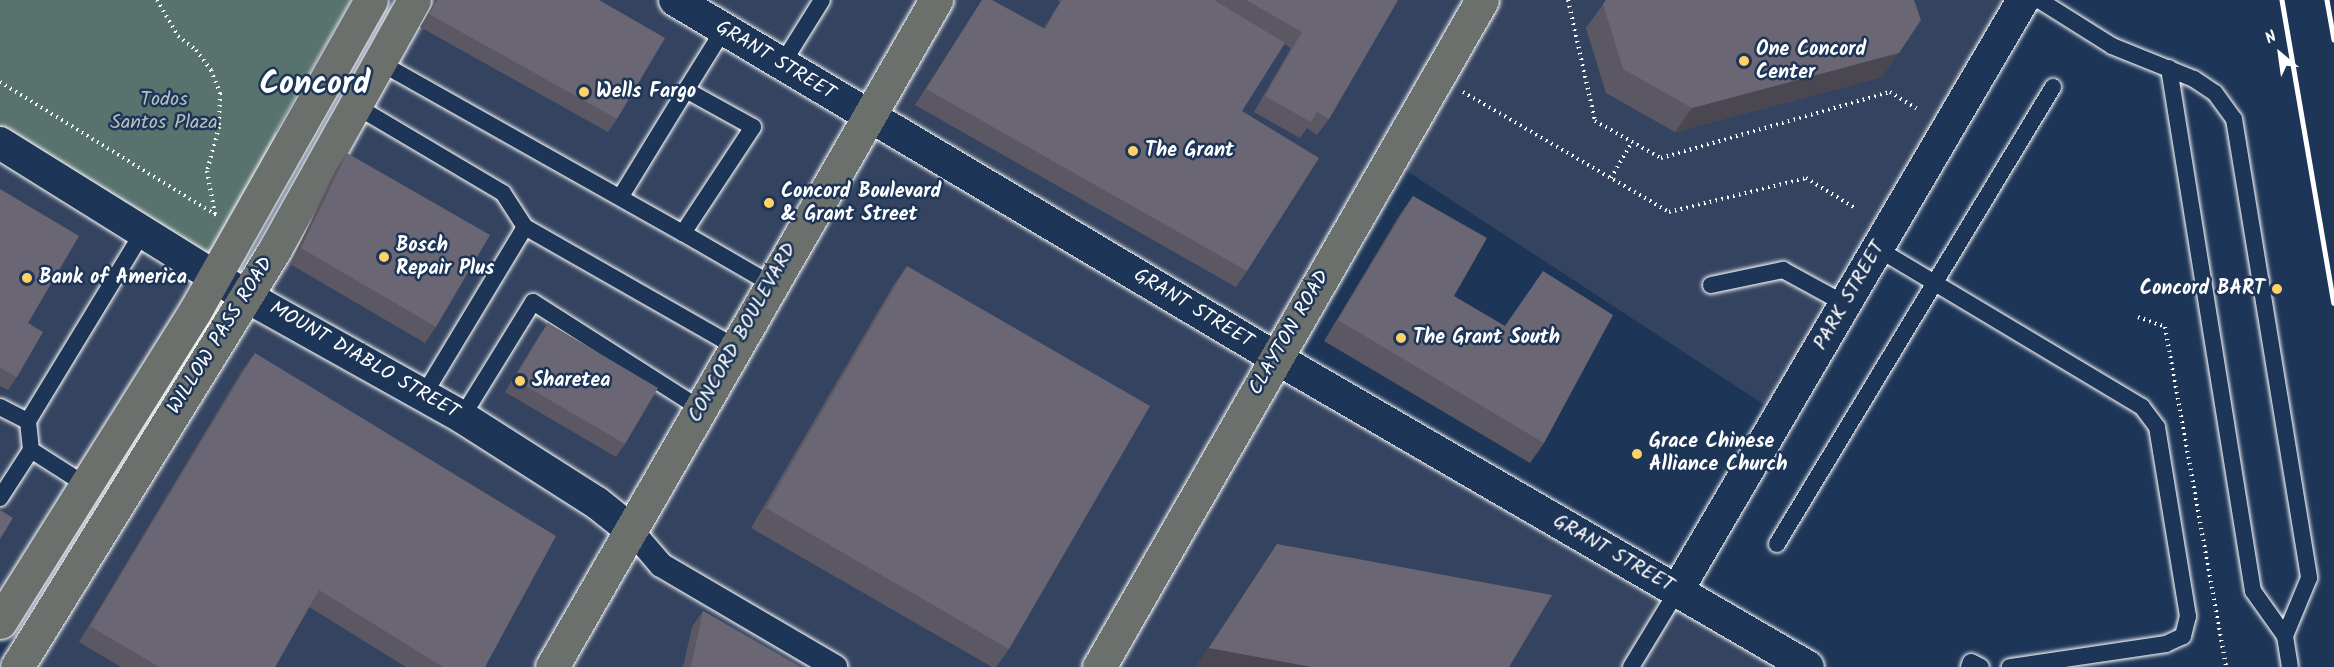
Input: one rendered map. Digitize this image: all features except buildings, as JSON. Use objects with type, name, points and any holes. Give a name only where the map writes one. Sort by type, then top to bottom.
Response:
[{"type":"main road","name":"WILLOW PASS ROAD","points":[[3,610],[86,485],[214,276],[371,0]]},
{"type":"main road","name":"WILLOW PASS ROAD","points":[[16,667],[244,295],[356,106],[414,0]]},
{"type":"main road","name":"CONCORD BOULEVARD","points":[[552,667],[867,116],[936,0]]},
{"type":"main road","name":"CLAYTON ROAD","points":[[1099,667],[1482,0]]},
{"type":"street","name":"GRANT STREET","points":[[675,0],[1276,358],[1808,667]]},
{"type":"street","points":[[1459,38],[1461,0]]},
{"type":"street","name":"PARK STREET","points":[[1677,591],[2023,0]]},
{"type":"street","name":"MOUNT DIABLO STREET","points":[[0,143],[244,295],[462,417],[597,503],[631,530]]},
{"type":"street","points":[[631,530],[661,565],[835,667]]},
{"type":"lane","points":[[782,64],[822,0]]},
{"type":"lane","points":[[2039,0],[2112,46],[2169,69],[2215,93],[2234,119],[2309,578],[2285,636]]},
{"type":"lane","points":[[621,196],[724,29]]},
{"type":"lane","points":[[379,63],[621,196],[771,284]]},
{"type":"lane","points":[[2169,69],[2253,591],[2285,636],[2290,667]]},
{"type":"lane","points":[[1777,544],[1933,282],[2053,87]]},
{"type":"lane","points":[[683,233],[753,127],[686,90]]},
{"type":"lane","points":[[356,106],[503,193],[525,227],[735,346]]},
{"type":"lane","points":[[423,396],[525,227]]},
{"type":"lane","points":[[2,490],[32,450],[28,421],[143,232]]},
{"type":"lane","points":[[1878,249],[2151,416],[2157,427],[2188,616],[2183,636],[2166,644],[2010,667]]},
{"type":"lane","points":[[1711,285],[1783,270],[1845,304]]},
{"type":"lane","points":[[462,417],[533,302],[700,409]]},
{"type":"lane","points":[[0,407],[28,421]]},
{"type":"lane","points":[[32,450],[86,485]]},
{"type":"lane","points":[[1631,667],[1677,591]]},
{"type":"lane","points":[[1969,667],[1971,663],[1981,667]]},
{"type":"path","points":[[157,0],[178,36],[196,50],[211,70],[220,93],[219,127],[207,171],[216,216],[215,226]]},
{"type":"path","points":[[1568,0],[1595,121],[1661,158],[1890,92],[1916,108]]},
{"type":"path","points":[[1437,77],[1669,212],[1806,178],[1856,208]]},
{"type":"path","points":[[0,82],[216,216]]},
{"type":"path","points":[[1611,178],[1632,142]]},
{"type":"path","points":[[2138,317],[2165,327],[2226,667]]},
{"type":"shaded area","points":[[414,0],[2022,0],[1780,415],[1390,160],[1276,357],[1808,667],[17,667]]},
{"type":"shaded area","points":[[0,143],[214,276],[0,622]]},
{"type":"green space","name":"Todos Santos Plaza","points":[[0,0],[351,0],[276,131],[272,174],[214,276],[0,143]]},
{"type":"railway","points":[[2282,0],[2334,303]]},
{"type":"railway","points":[[2327,0],[2334,39]]},
{"type":"place","name":"One Concord Center","points":[[1744,61]]},
{"type":"place","name":"Wells Fargo","points":[[584,92]]},
{"type":"place","name":"The Grant","points":[[1133,151]]},
{"type":"place","name":"Concord Boulevard & Grant Street","points":[[769,203]]},
{"type":"place","name":"Bosch Repair Plus","points":[[384,257]]},
{"type":"place","name":"Bank of America","points":[[27,278]]},
{"type":"place","name":"Concord BART","points":[[2277,289]]},
{"type":"place","name":"The Grant South","points":[[1401,338]]},
{"type":"place","name":"Sharetea","points":[[520,381]]},
{"type":"place","name":"Grace Chinese Alliance Church","points":[[1637,454]]},
{"type":"district","name":"Concord","points":[[315,85]]}]
